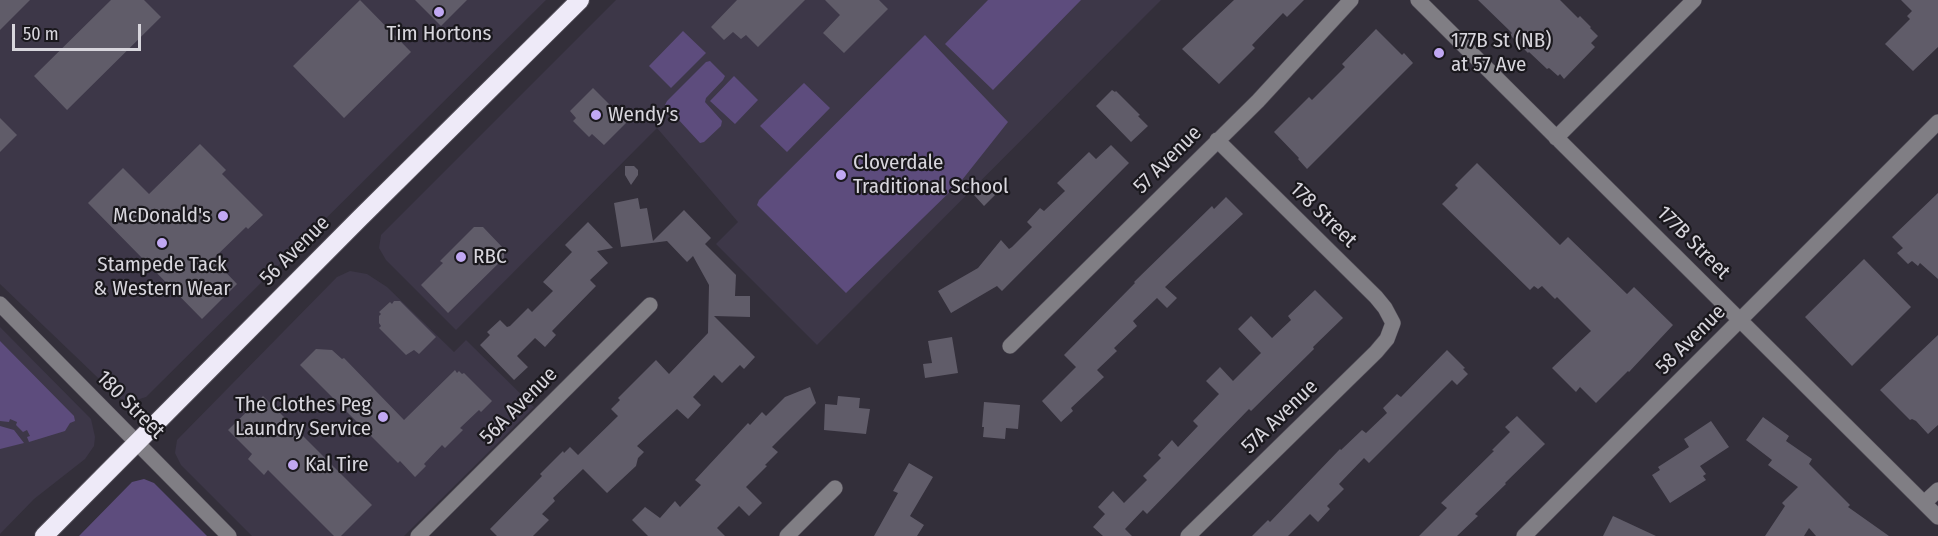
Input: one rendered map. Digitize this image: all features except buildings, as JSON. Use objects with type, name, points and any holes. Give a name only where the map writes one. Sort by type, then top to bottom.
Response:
[{"type":"highway","name":"56 Avenue","points":[[44,536],[580,0]]},
{"type":"street","name":"57 Avenue","points":[[1010,346],[1258,101],[1351,0]]},
{"type":"street","name":"177B Street","points":[[1418,0],[1938,518]]},
{"type":"street","points":[[1556,138],[1694,0]]},
{"type":"street","name":"58 Avenue","points":[[1524,536],[1938,122]]},
{"type":"street","name":"178 Street","points":[[1217,140],[1376,297],[1393,324]]},
{"type":"street","name":"180 Street","points":[[0,304],[230,536]]},
{"type":"street","name":"56A Avenue","points":[[418,536],[650,305]]},
{"type":"street","name":"57A Avenue","points":[[1188,536],[1376,352],[1387,339],[1393,324]]},
{"type":"street","points":[[787,536],[835,488]]},
{"type":"street","points":[[1924,503],[1938,490]]},
{"type":"shaded area","points":[[0,0],[546,0],[146,397],[130,402],[119,398],[0,284]]},
{"type":"shaded area","name":"Cloverdale Traditional School","points":[[616,0],[1161,0],[817,345],[716,244],[738,222],[657,128],[456,330],[386,260],[379,248],[381,235]]},
{"type":"shaded area","points":[[988,0],[1081,0],[993,90],[945,44]]},
{"type":"shaded area","points":[[683,31],[706,53],[671,88],[649,66]]},
{"type":"shaded area","points":[[925,35],[1008,122],[962,180],[846,293],[757,205],[759,200]]},
{"type":"shaded area","points":[[710,61],[725,76],[705,102],[722,121],[721,126],[700,143],[665,105],[706,62]]},
{"type":"shaded area","points":[[734,76],[758,100],[735,124],[710,101]]},
{"type":"shaded area","points":[[804,83],[830,108],[787,152],[760,126]]},
{"type":"shaded area","points":[[350,271],[367,274],[387,287],[454,352],[466,340],[534,407],[404,536],[252,536],[181,465],[175,453],[177,440],[337,277]]},
{"type":"shaded area","points":[[0,327],[91,419],[95,437],[94,446],[85,459],[34,499],[0,534]]},
{"type":"shaded area","points":[[0,341],[74,416],[75,421],[70,423],[65,431],[29,442],[27,437],[30,436],[27,430],[23,432],[16,425],[17,422],[10,419],[9,422],[0,421]]},
{"type":"shaded area","points":[[0,426],[14,430],[24,443],[0,449]]},
{"type":"shaded area","points":[[144,479],[154,483],[207,536],[79,536],[132,482]]},
{"type":"place","name":"Tim Hortons","points":[[439,12]]},
{"type":"place","name":"177B St (NB) at 57 Ave","points":[[1439,53]]},
{"type":"place","name":"Wendy's","points":[[596,115]]},
{"type":"place","name":"Cloverdale Traditional School","points":[[841,175]]},
{"type":"place","name":"McDonald's","points":[[223,216]]},
{"type":"place","name":"Stampede Tack & Western Wear","points":[[162,243]]},
{"type":"place","name":"RBC","points":[[461,257]]},
{"type":"place","name":"The Clothes Peg Laundry Service","points":[[383,417]]},
{"type":"place","name":"Kal Tire","points":[[293,465]]}]
